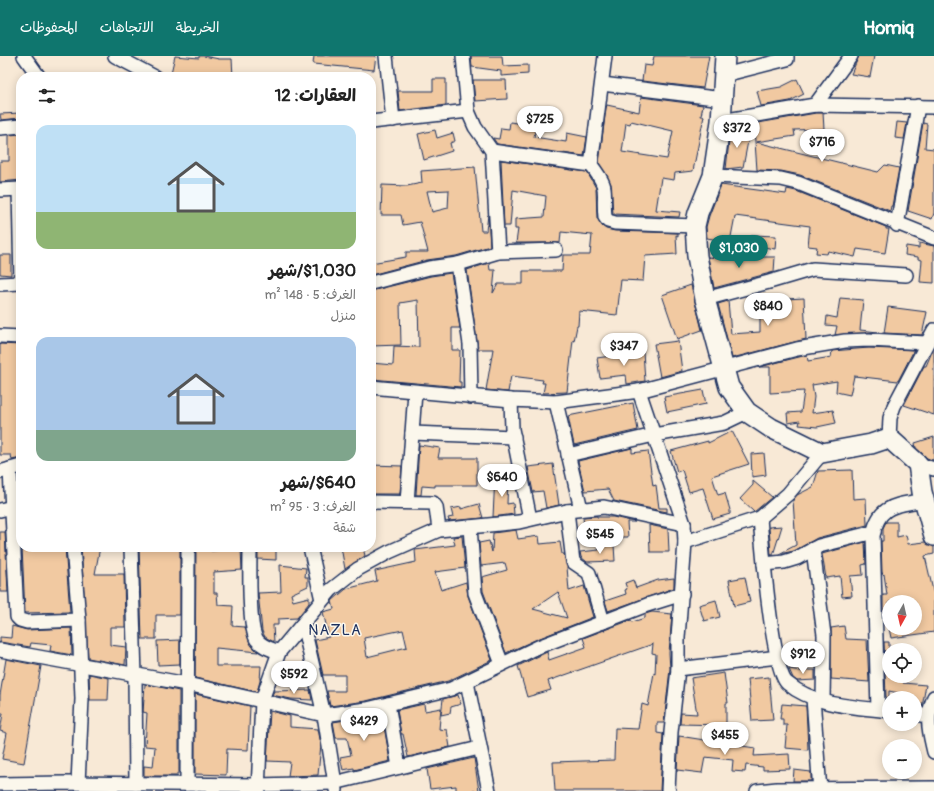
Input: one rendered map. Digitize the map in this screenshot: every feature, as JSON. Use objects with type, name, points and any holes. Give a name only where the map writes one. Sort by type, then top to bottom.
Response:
[{"type":"street","points":[[24,56],[35,72]]},
{"type":"street","points":[[115,56],[145,72]]},
{"type":"street","points":[[386,56],[393,120]]},
{"type":"street","points":[[463,56],[468,111],[475,127],[492,151],[498,252]]},
{"type":"street","points":[[591,165],[605,56]]},
{"type":"street","points":[[725,56],[721,121],[713,176],[698,213],[695,226],[697,256],[705,299],[723,370],[729,387],[747,412],[770,428],[822,453],[871,444],[889,438]]},
{"type":"street","points":[[724,75],[786,59],[788,56]]},
{"type":"street","points":[[815,105],[851,56]]},
{"type":"street","points":[[602,84],[723,99]]},
{"type":"street","points":[[721,121],[815,105],[934,107]]},
{"type":"street","points":[[897,225],[918,106]]},
{"type":"street","points":[[376,122],[468,111]]},
{"type":"street","points":[[0,128],[16,126]]},
{"type":"street","points":[[492,151],[591,165],[602,178],[606,187],[604,212],[608,221],[614,223],[695,226]]},
{"type":"street","points":[[713,176],[781,179],[798,183],[897,225],[934,238]]},
{"type":"street","points":[[0,190],[16,189]]},
{"type":"street","points":[[376,282],[429,268],[458,264],[498,252],[556,250]]},
{"type":"street","points":[[458,264],[470,344],[471,397]]},
{"type":"street","points":[[705,299],[813,269],[906,275]]},
{"type":"street","points":[[0,284],[16,283]]},
{"type":"street","points":[[889,438],[890,418],[894,406],[934,330]]},
{"type":"street","points":[[0,336],[16,337]]},
{"type":"street","points":[[376,388],[471,397],[556,402],[639,391],[723,370],[796,349],[845,341],[869,340],[926,343]]},
{"type":"street","points":[[639,391],[684,524],[685,542],[678,638],[678,669],[671,732],[669,791]]},
{"type":"street","points":[[407,502],[416,392]]},
{"type":"street","points":[[511,400],[514,437],[530,519]]},
{"type":"street","points":[[556,402],[581,509]]},
{"type":"street","points":[[568,456],[654,436],[724,424],[747,412]]},
{"type":"street","points":[[412,433],[514,437]]},
{"type":"street","points":[[889,438],[926,466],[924,500],[934,536]]},
{"type":"street","points":[[685,542],[760,518],[788,494],[822,453]]},
{"type":"street","points":[[10,469],[17,617],[20,620],[27,622],[79,620]]},
{"type":"street","points":[[882,691],[874,532],[878,518],[887,509],[924,500]]},
{"type":"street","points":[[376,502],[433,503],[436,507],[440,530]]},
{"type":"street","points":[[258,788],[262,700],[279,652],[331,590],[358,569],[389,552],[440,530],[530,519],[581,509],[604,507],[684,524]]},
{"type":"street","points":[[567,511],[573,562],[589,573],[603,622]]},
{"type":"street","points":[[760,518],[767,600],[778,658],[783,678],[786,683],[818,699],[882,710]]},
{"type":"street","points":[[470,527],[475,593],[502,664]]},
{"type":"street","points":[[764,564],[784,562],[797,558],[813,549],[833,542],[874,532]]},
{"type":"street","points":[[813,549],[824,635],[818,699],[820,790]]},
{"type":"street","points":[[73,552],[82,665],[82,785]]},
{"type":"street","points":[[131,552],[135,676],[141,786]]},
{"type":"street","points":[[188,552],[187,684],[190,786]]},
{"type":"street","points":[[250,552],[254,636],[264,647],[279,652]]},
{"type":"street","points":[[311,552],[322,600]]},
{"type":"street","points":[[0,650],[135,676],[187,684],[324,715],[367,709],[451,689],[538,647],[682,594]]},
{"type":"street","points":[[302,624],[324,715],[335,787]]},
{"type":"street","points":[[678,669],[778,658]]},
{"type":"street","points":[[467,682],[479,748],[489,791]]},
{"type":"street","points":[[922,714],[934,697]]},
{"type":"street","points":[[388,704],[399,767]]},
{"type":"street","points":[[922,718],[934,752]]},
{"type":"street","points":[[0,784],[258,788],[335,787],[399,767],[479,748]]},
{"type":"street","points":[[757,791],[934,788]]},
{"type":"building","points":[[175,56],[199,58],[199,56],[204,56],[219,59],[232,59],[233,72],[171,72]]},
{"type":"building","points":[[314,56],[376,56],[374,70],[313,64]]},
{"type":"building","points":[[471,56],[502,56],[503,66],[528,65],[528,74],[501,76],[501,71],[472,67]]},
{"type":"building","points":[[654,56],[709,56],[703,88],[642,81],[644,65],[652,66]]},
{"type":"building","points":[[859,56],[874,56],[870,77],[851,74]]},
{"type":"building","points":[[433,79],[446,79],[446,105],[400,111],[398,91],[433,91]]},
{"type":"building","points":[[797,79],[804,94],[790,101],[761,106],[757,91],[781,87]]},
{"type":"building","points":[[473,80],[506,80],[507,99],[475,101]]},
{"type":"building","points":[[641,97],[703,105],[701,116],[704,116],[693,171],[675,173],[674,180],[661,178],[656,210],[680,212],[679,217],[613,214],[611,184],[599,163],[606,108],[607,105],[639,112]],"holes":[[[631,121],[673,131],[667,159],[622,152],[626,123],[630,124]]]},
{"type":"building","points":[[16,113],[16,118],[1,120],[0,114]]},
{"type":"building","points":[[823,113],[824,129],[794,130],[795,136],[756,142],[878,172],[885,165],[899,168],[890,211],[800,175],[781,171],[757,170],[754,128],[759,127],[758,123]]},
{"type":"building","points":[[510,122],[536,126],[534,137],[566,142],[567,133],[587,137],[584,156],[497,144],[493,138],[499,139],[501,128],[509,129]]},
{"type":"building","points":[[897,122],[907,123],[904,139],[895,138]]},
{"type":"building","points":[[923,123],[927,124],[925,148],[934,149],[934,213],[932,219],[908,211]]},
{"type":"building","points":[[435,130],[437,138],[453,133],[455,141],[450,143],[452,151],[424,160],[418,134]]},
{"type":"building","points":[[750,131],[743,167],[726,169],[730,132]]},
{"type":"building","points":[[16,134],[16,180],[0,182],[0,161],[9,161],[9,135]]},
{"type":"building","points":[[501,160],[587,172],[596,188],[597,218],[606,229],[615,231],[678,233],[678,236],[676,235],[677,254],[645,256],[643,281],[621,280],[617,315],[579,311],[578,326],[574,341],[573,340],[567,392],[543,393],[545,383],[542,383],[543,380],[511,376],[508,392],[486,390],[493,349],[478,349],[467,270],[489,263],[490,270],[495,270],[493,293],[498,284],[523,284],[523,271],[562,271],[563,255],[590,255],[592,235],[561,232],[560,243],[516,243],[518,229],[515,229],[515,219],[544,217],[546,196],[513,190],[510,226],[504,226]]},
{"type":"building","points":[[475,167],[481,231],[486,231],[488,215],[490,246],[456,256],[427,260],[376,274],[376,262],[406,257],[406,252],[428,252],[420,222],[403,225],[401,215],[381,215],[382,185],[407,186],[422,183],[421,171]],"holes":[[[449,190],[448,208],[432,212],[427,191]]]},
{"type":"building","points":[[721,185],[786,194],[787,189],[796,191],[886,227],[886,229],[889,229],[885,253],[857,249],[855,257],[828,251],[827,254],[816,253],[817,247],[808,246],[810,226],[735,216],[730,242],[707,238],[706,227]]},
{"type":"building","points":[[752,235],[776,236],[775,249],[752,245]]},
{"type":"building","points":[[919,243],[934,246],[934,283],[920,282],[922,260],[918,259],[918,257],[905,255],[906,246],[919,248]]},
{"type":"building","points":[[0,255],[11,255],[11,275],[0,274]]},
{"type":"building","points":[[708,257],[730,259],[730,257],[775,257],[774,272],[714,288]]},
{"type":"building","points":[[451,273],[460,328],[452,328],[452,350],[460,350],[459,382],[461,382],[461,387],[376,379],[376,363],[393,365],[394,346],[419,347],[418,300],[400,303],[401,345],[376,346],[376,290],[431,276]]},
{"type":"building","points":[[691,285],[702,330],[677,339],[662,295]]},
{"type":"building","points":[[769,298],[769,300],[804,298],[806,339],[732,358],[718,304],[728,301],[731,334],[760,332],[760,299]]},
{"type":"building","points":[[840,298],[863,300],[860,330],[878,332],[835,335],[837,326],[826,325],[827,316],[837,318]]},
{"type":"building","points":[[888,307],[927,312],[922,335],[884,333]]},
{"type":"building","points":[[678,341],[682,371],[660,377],[654,344]]},
{"type":"building","points":[[0,344],[16,345],[16,459],[12,460],[11,455],[0,455]]},
{"type":"building","points":[[934,347],[934,415],[904,405],[924,366],[926,366]]},
{"type":"building","points":[[869,348],[914,350],[898,381],[854,376],[850,395],[836,392],[837,381],[812,385],[814,397],[812,413],[833,410],[836,423],[817,427],[799,425],[800,421],[788,423],[787,413],[801,412],[804,391],[770,393],[770,367],[759,367],[807,355],[808,361],[831,357],[832,351]]},
{"type":"building","points":[[643,351],[645,381],[627,384],[626,375],[600,378],[597,358],[625,354],[625,352]]},
{"type":"building","points":[[703,390],[706,404],[667,412],[664,397]]},
{"type":"building","points":[[633,403],[638,430],[574,445],[568,416]]},
{"type":"building","points":[[732,431],[749,464],[712,476],[718,495],[725,493],[730,510],[730,514],[713,519],[703,488],[689,492],[682,470],[677,472],[671,451],[708,441],[708,443]]},
{"type":"building","points":[[934,437],[934,459],[932,460],[927,458],[916,448],[915,443]]},
{"type":"building","points":[[419,445],[440,448],[438,458],[477,458],[477,485],[435,485],[435,487],[422,486],[421,495],[416,495]]},
{"type":"building","points":[[632,448],[632,453],[648,451],[653,486],[656,485],[659,508],[667,508],[667,512],[614,501],[608,489],[585,491],[578,461]]},
{"type":"building","points":[[764,453],[766,475],[752,477],[751,454]]},
{"type":"building","points":[[553,464],[559,505],[546,508],[543,491],[533,492],[528,467]]},
{"type":"building","points":[[376,465],[402,466],[400,494],[376,494]]},
{"type":"building","points":[[852,470],[853,499],[866,498],[867,525],[817,538],[794,551],[779,554],[796,545],[793,500],[797,495],[813,487],[818,471]]},
{"type":"building","points":[[495,476],[508,476],[507,504],[513,503],[514,514],[493,517]]},
{"type":"building","points":[[753,481],[772,497],[754,512],[740,499],[753,485]]},
{"type":"building","points":[[479,504],[483,518],[449,521],[448,518],[453,517],[451,509],[461,507],[461,509]]},
{"type":"building","points":[[583,517],[613,517],[635,522],[627,522],[628,537],[610,537],[610,527],[584,528]]},
{"type":"building","points":[[886,522],[897,522],[897,537],[906,535],[908,544],[925,542],[934,547],[934,554],[925,556],[934,595],[934,632],[922,634],[922,595],[887,595],[884,574],[883,575],[882,572],[881,541],[883,541],[883,528]]},
{"type":"building","points":[[649,525],[668,529],[669,552],[650,552]]},
{"type":"building","points":[[782,526],[773,555],[771,555],[769,527]]},
{"type":"building","points":[[516,530],[518,539],[539,536],[540,544],[560,542],[562,554],[564,554],[567,567],[569,591],[584,586],[593,617],[506,653],[483,591],[482,577],[507,570],[505,563],[481,566],[479,543],[489,541],[492,552],[493,533]],"holes":[[[558,592],[567,618],[533,609]]]},
{"type":"building","points":[[0,532],[5,532],[8,592],[0,592]]},
{"type":"building","points":[[462,536],[465,568],[435,572],[441,590],[466,582],[468,596],[492,660],[448,681],[366,701],[330,706],[327,691],[345,691],[345,675],[323,675],[315,640],[329,637],[323,612],[334,609],[332,601],[346,589],[377,581],[375,571],[416,562],[415,550],[455,545],[453,537]],"holes":[[[403,630],[407,647],[367,657],[364,638]]]},
{"type":"building","points":[[865,542],[866,564],[862,565],[863,575],[850,576],[852,596],[842,597],[840,576],[826,578],[822,554]]},
{"type":"building","points":[[614,545],[615,561],[587,562],[581,557],[580,552],[599,550],[599,546]]},
{"type":"building","points":[[22,552],[65,552],[70,612],[25,613]]},
{"type":"building","points":[[81,552],[99,552],[95,574],[124,574],[125,627],[110,627],[110,645],[126,647],[125,665],[88,658]]},
{"type":"building","points":[[139,552],[180,552],[180,615],[156,615],[156,639],[142,639]]},
{"type":"building","points":[[196,552],[241,552],[242,570],[214,572],[214,593],[217,593],[218,605],[233,606],[232,626],[245,627],[250,643],[258,652],[216,648],[216,666],[261,666],[260,681],[257,692],[195,678]]},
{"type":"building","points":[[258,552],[276,552],[276,560],[258,559]]},
{"type":"building","points":[[342,552],[364,552],[365,556],[345,569]]},
{"type":"building","points":[[280,565],[306,568],[305,577],[308,577],[308,586],[291,594],[293,601],[309,597],[309,603],[297,618],[278,619],[278,625],[273,625],[274,642],[265,637],[262,631],[258,593],[281,592]]},
{"type":"building","points":[[745,577],[750,602],[734,606],[729,580]]},
{"type":"building","points":[[674,578],[674,588],[608,611],[605,601],[626,594],[625,590],[627,589],[625,583],[633,580],[636,588],[658,580]]},
{"type":"building","points":[[716,600],[720,617],[704,621],[699,605]]},
{"type":"building","points":[[652,612],[672,614],[669,653],[670,669],[664,723],[657,723],[657,733],[663,734],[660,791],[555,791],[553,762],[614,760],[615,728],[638,729],[642,704],[648,706],[654,673],[655,674],[656,654],[652,653],[653,644],[548,681],[551,690],[527,697],[518,666],[547,652],[549,660],[586,647],[583,638],[631,620],[632,622],[645,618],[645,614]]},
{"type":"building","points":[[12,626],[27,630],[71,628],[72,655],[50,651],[51,645],[31,643],[30,647],[0,642],[0,637],[11,638]]},
{"type":"building","points":[[844,626],[846,639],[867,640],[869,682],[831,679],[831,628]]},
{"type":"building","points":[[890,635],[912,635],[891,638]]},
{"type":"building","points":[[180,640],[180,664],[158,665],[157,641]]},
{"type":"building","points":[[6,659],[41,666],[24,763],[2,759],[7,733],[0,731],[3,713],[0,713],[0,695]]},
{"type":"building","points":[[287,664],[304,665],[306,674],[287,674]]},
{"type":"building","points":[[789,669],[806,672],[806,670],[815,670],[815,680],[797,681],[793,678]]},
{"type":"building","points":[[724,673],[728,703],[726,703],[726,725],[680,724],[681,713],[697,714],[691,678]]},
{"type":"building","points":[[89,674],[109,678],[108,700],[90,700]]},
{"type":"building","points":[[769,677],[773,720],[752,721],[748,679]]},
{"type":"building","points":[[885,683],[926,685],[922,707],[922,691],[886,691]]},
{"type":"building","points":[[145,684],[179,691],[179,773],[177,773],[177,776],[144,776],[144,766],[153,767],[155,747],[145,746],[147,713],[143,712]]},
{"type":"building","points":[[310,690],[312,700],[291,699],[272,695],[274,691]]},
{"type":"building","points":[[195,694],[250,706],[248,750],[227,749],[226,775],[195,774]]},
{"type":"building","points":[[458,695],[461,704],[451,707],[450,713],[441,715],[443,699]]},
{"type":"building","points":[[424,704],[425,711],[441,708],[439,729],[447,730],[450,747],[408,757],[403,734],[401,734],[397,710]]},
{"type":"building","points":[[782,704],[806,706],[808,750],[785,748],[787,725],[783,725],[783,719],[780,719]]},
{"type":"building","points":[[270,711],[290,716],[290,727],[318,729],[321,744],[318,775],[288,776],[290,762],[267,761]]},
{"type":"building","points":[[382,714],[390,761],[354,770],[354,768],[343,770],[340,757],[351,755],[347,738],[336,738],[333,722]]},
{"type":"building","points":[[679,736],[755,748],[754,756],[789,754],[790,769],[763,770],[763,767],[746,765],[745,772],[732,771],[733,760],[705,757],[702,773],[677,770]]},
{"type":"building","points":[[474,758],[479,791],[456,791],[456,786],[430,789],[427,769]]},
{"type":"building","points":[[794,770],[811,772],[811,781],[793,781]]},
{"type":"district","name":"NAZLA","points":[[335,630]]}]
